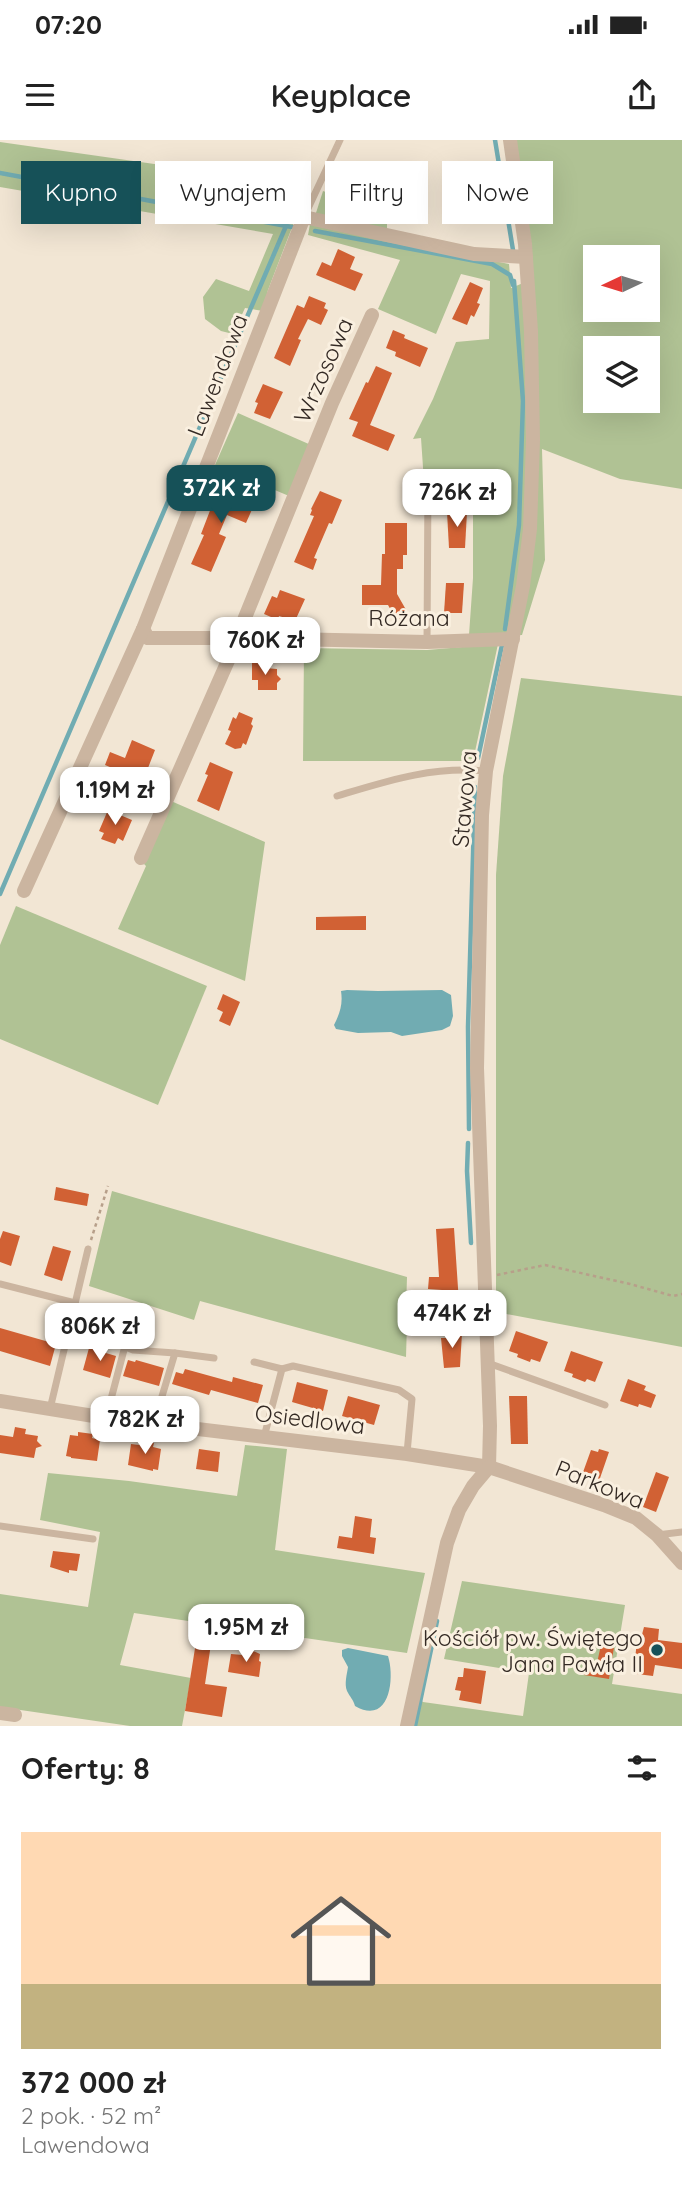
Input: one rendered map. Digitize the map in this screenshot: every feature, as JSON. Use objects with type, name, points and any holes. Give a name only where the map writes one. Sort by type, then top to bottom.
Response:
[{"type":"street","name":"Stawowa","points":[[489,1466],[477,1054],[482,815],[486,771],[513,639],[530,529],[533,440],[526,257],[510,140]]},
{"type":"street","points":[[311,219],[474,254],[526,257]]},
{"type":"street","name":"Lawendowa","points":[[24,891],[143,629],[301,224]]},
{"type":"street","name":"Wrzosowa","points":[[141,858],[239,638],[332,403],[372,315]]},
{"type":"street","name":"Różana","points":[[143,629],[148,638],[427,642],[513,639]]},
{"type":"street","name":"Osiedlowa","points":[[0,1401],[106,1418],[489,1466]]},
{"type":"street","points":[[407,1726],[447,1543],[459,1510],[489,1466]]},
{"type":"street","name":"Parkowa","points":[[489,1466],[636,1518],[657,1535],[682,1563]]},
{"type":"lane","points":[[311,202],[340,140]]},
{"type":"lane","points":[[427,642],[428,483]]},
{"type":"lane","points":[[337,796],[409,774],[469,769],[486,771]]},
{"type":"lane","points":[[50,1410],[88,1249]]},
{"type":"lane","points":[[0,1284],[75,1303]]},
{"type":"lane","points":[[71,1324],[133,1350],[214,1358]]},
{"type":"lane","points":[[106,1418],[125,1346]]},
{"type":"lane","points":[[154,1424],[174,1353]]},
{"type":"lane","points":[[254,1362],[282,1368],[293,1366],[399,1390],[412,1399],[407,1454]]},
{"type":"lane","points":[[487,1363],[605,1405]]},
{"type":"lane","points":[[264,1437],[282,1368]]},
{"type":"lane","points":[[0,1526],[93,1539]]},
{"type":"lane","points":[[657,1535],[682,1532]]},
{"type":"path","points":[[88,1249],[108,1186]]},
{"type":"path","points":[[484,1277],[545,1265],[673,1296],[682,1294]]},
{"type":"green space","points":[[516,140],[682,140],[682,489],[620,479],[542,449],[545,560],[522,635],[469,635],[473,578],[473,481],[424,482],[421,438],[413,439],[456,342],[489,339],[490,281],[461,274],[436,334],[378,309],[400,260],[308,235],[310,224],[509,264],[511,288],[533,279],[526,224],[553,224],[553,161],[519,161]]},
{"type":"green space","points":[[0,142],[133,161],[21,161],[21,191],[0,187]]},
{"type":"green space","points":[[141,162],[155,164],[155,214],[141,211]]},
{"type":"green space","points":[[323,191],[325,192],[325,218],[315,216]]},
{"type":"green space","points":[[215,224],[293,224],[268,290],[263,311],[245,308],[233,334],[221,331],[205,319],[203,297],[216,279],[249,291],[273,234]]},
{"type":"green space","points":[[356,224],[387,224],[387,230]]},
{"type":"green space","points":[[238,413],[311,445],[289,496],[215,465]]},
{"type":"green space","points":[[498,644],[473,761],[303,761],[304,648],[427,650]]},
{"type":"green space","points":[[521,678],[682,696],[682,1347],[496,1312],[496,875],[503,776]]},
{"type":"green space","points":[[171,801],[265,842],[245,981],[118,929]]},
{"type":"green space","points":[[16,906],[207,986],[158,1105],[0,1039],[0,945]]},
{"type":"green space","points":[[112,1191],[407,1277],[403,1321],[407,1323],[406,1357],[200,1301],[194,1320],[89,1286]]},
{"type":"green space","points":[[245,1445],[287,1449],[275,1550],[425,1573],[407,1653],[134,1613],[120,1665],[191,1678],[182,1726],[130,1726],[0,1707],[0,1594],[88,1607],[100,1532],[40,1520],[48,1473],[237,1496]]},
{"type":"green space","points":[[462,1581],[625,1605],[612,1684],[682,1694],[682,1726],[411,1726],[417,1697],[423,1702],[523,1716],[529,1673],[444,1659]]},
{"type":"water","points":[[442,990],[451,995],[453,1016],[450,1026],[442,1030],[402,1036],[391,1032],[358,1033],[336,1029],[334,1025],[342,1000],[341,991]]},
{"type":"water","points":[[348,1648],[388,1656],[390,1687],[383,1705],[376,1710],[355,1706],[347,1691],[348,1667],[342,1650]]},
{"type":"building","points":[[338,249],[355,257],[350,269],[363,274],[355,291],[316,275],[322,262],[331,266]]},
{"type":"building","points":[[470,282],[483,288],[477,303],[480,304],[467,325],[452,319]]},
{"type":"building","points":[[309,296],[326,303],[324,308],[328,310],[321,325],[308,319],[298,339],[301,340],[290,366],[274,358],[297,305],[304,308]]},
{"type":"building","points":[[393,330],[428,348],[420,367],[395,356],[396,352],[386,348]]},
{"type":"building","points":[[376,366],[392,373],[370,425],[395,435],[388,451],[352,436],[358,422],[349,419]]},
{"type":"building","points":[[263,384],[283,392],[270,419],[254,413],[258,403],[255,402]]},
{"type":"building","points":[[232,483],[250,490],[245,502],[254,505],[246,523],[227,515],[219,534],[226,537],[211,572],[191,564],[204,535],[201,534],[216,495],[226,499]]},
{"type":"building","points":[[320,491],[342,500],[314,558],[317,559],[313,570],[294,562],[314,516],[310,515],[311,509]]},
{"type":"building","points":[[447,512],[467,512],[465,548],[449,548]]},
{"type":"building","points":[[385,523],[407,523],[407,555],[403,555],[403,569],[397,569],[397,594],[409,615],[397,621],[388,605],[362,605],[362,585],[381,585]]},
{"type":"building","points":[[446,583],[464,583],[462,613],[444,613]]},
{"type":"building","points":[[280,590],[305,599],[295,621],[279,616],[278,620],[264,614],[272,596],[277,598]]},
{"type":"building","points":[[252,662],[265,662],[265,668],[277,669],[277,675],[281,679],[277,683],[277,690],[258,690],[258,680],[252,680]]},
{"type":"building","points":[[239,712],[253,718],[253,726],[246,745],[243,743],[241,748],[235,749],[225,744],[233,717],[236,719]]},
{"type":"building","points":[[132,740],[155,750],[148,768],[158,772],[153,785],[105,765],[110,752],[125,758]]},
{"type":"building","points":[[210,762],[233,772],[219,811],[197,801],[208,775],[205,774]]},
{"type":"building","points":[[108,810],[132,820],[123,841],[118,838],[115,844],[101,839],[104,833],[99,831]]},
{"type":"building","points":[[366,916],[366,930],[316,930],[316,917]]},
{"type":"building","points":[[223,994],[240,1002],[230,1026],[219,1021],[223,1012],[217,1009]]},
{"type":"building","points":[[56,1187],[89,1194],[87,1206],[54,1200]]},
{"type":"building","points":[[454,1228],[459,1303],[443,1304],[442,1290],[428,1289],[429,1277],[439,1277],[436,1229]]},
{"type":"building","points":[[3,1231],[20,1236],[11,1266],[0,1262],[0,1239]]},
{"type":"building","points":[[53,1246],[71,1251],[62,1281],[44,1275]]},
{"type":"building","points":[[0,1328],[56,1344],[50,1366],[0,1351]]},
{"type":"building","points":[[516,1331],[548,1342],[540,1362],[531,1359],[530,1362],[509,1351]]},
{"type":"building","points":[[448,1333],[462,1333],[460,1367],[444,1368],[441,1338],[448,1338]]},
{"type":"building","points":[[89,1348],[116,1356],[110,1378],[83,1370]]},
{"type":"building","points":[[571,1351],[603,1362],[595,1382],[587,1379],[585,1382],[564,1371]]},
{"type":"building","points":[[128,1360],[164,1368],[159,1386],[123,1376]]},
{"type":"building","points":[[185,1369],[232,1382],[233,1377],[263,1385],[258,1403],[211,1390],[209,1395],[172,1384],[176,1372],[183,1374]]},
{"type":"building","points":[[628,1379],[646,1386],[644,1390],[656,1395],[651,1408],[620,1401]]},
{"type":"building","points":[[297,1382],[328,1390],[323,1411],[292,1402]]},
{"type":"building","points":[[348,1396],[380,1405],[374,1425],[342,1416]]},
{"type":"building","points":[[509,1396],[527,1396],[528,1444],[511,1444]]},
{"type":"building","points":[[15,1427],[26,1429],[25,1434],[38,1436],[37,1441],[42,1446],[36,1448],[34,1458],[0,1453],[0,1435],[13,1437]]},
{"type":"building","points":[[78,1432],[93,1434],[92,1438],[100,1440],[97,1461],[66,1456],[70,1435],[78,1436]]},
{"type":"building","points":[[140,1441],[154,1443],[153,1447],[161,1449],[158,1470],[128,1465],[131,1444],[139,1445]]},
{"type":"building","points":[[199,1449],[220,1452],[218,1472],[196,1469]]},
{"type":"building","points":[[599,1449],[609,1452],[599,1481],[582,1475],[591,1450],[598,1452]]},
{"type":"building","points":[[656,1472],[669,1477],[656,1512],[643,1507]]},
{"type":"building","points":[[355,1516],[372,1519],[370,1537],[376,1538],[374,1554],[337,1548],[339,1536],[352,1538]]},
{"type":"building","points":[[53,1551],[80,1554],[77,1571],[69,1570],[69,1573],[50,1567]]},
{"type":"building","name":"Kościół pw. Świętego Jana Pawła II","points":[[644,1627],[659,1629],[658,1640],[682,1643],[682,1669],[655,1665],[653,1676],[637,1674],[637,1641],[640,1642]]},
{"type":"building","points":[[196,1642],[211,1644],[205,1684],[227,1687],[222,1717],[185,1711]]},
{"type":"building","points":[[601,1645],[614,1647],[609,1679],[584,1675],[587,1662],[597,1663]]},
{"type":"building","points":[[251,1650],[260,1654],[259,1677],[228,1672],[231,1654],[243,1655]]},
{"type":"building","points":[[464,1668],[486,1671],[481,1704],[459,1700],[461,1691],[455,1690],[458,1677],[463,1677]]},
{"type":"waterway","points":[[495,140],[513,250]]},
{"type":"waterway","points":[[0,173],[297,228]]},
{"type":"waterway","points":[[0,894],[286,226]]},
{"type":"waterway","points":[[315,231],[492,264],[510,275],[513,285]]},
{"type":"waterway","points":[[505,629],[519,525],[523,401],[514,281]]},
{"type":"waterway","points":[[478,758],[502,645]]},
{"type":"waterway","points":[[469,1129],[468,1027],[475,787]]},
{"type":"waterway","points":[[468,1143],[471,1243]]},
{"type":"waterway","points":[[415,1726],[437,1621]]},
{"type":"place","name":"Kościół pw. Świętego Jana Pawła II","points":[[657,1650]]}]
